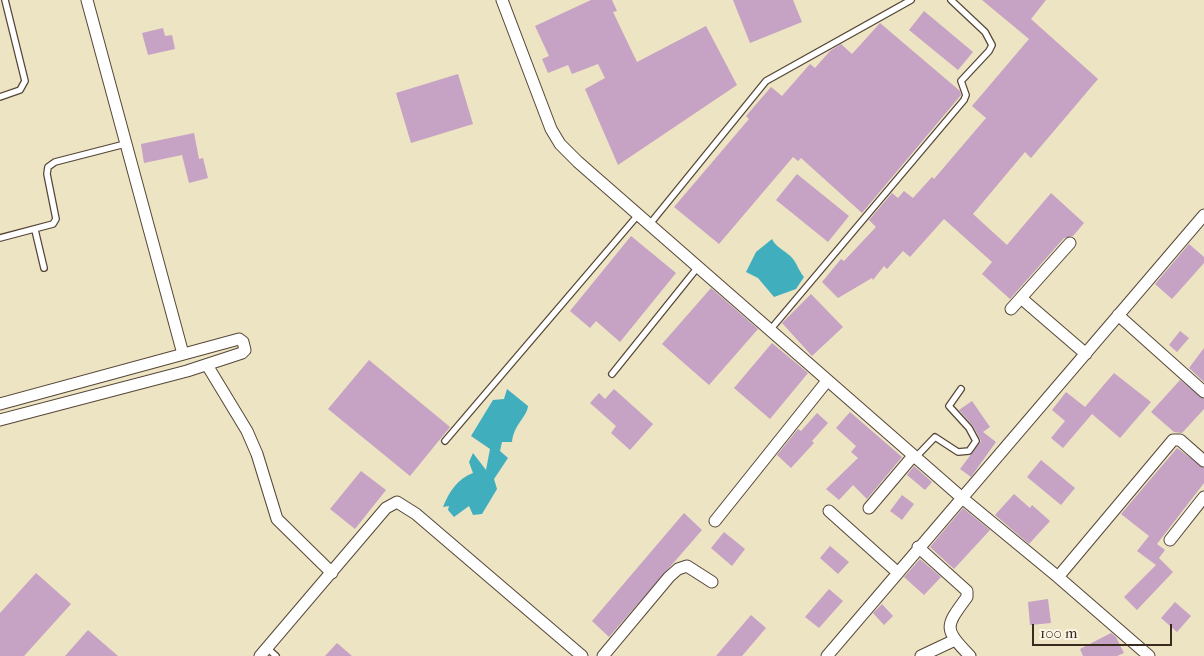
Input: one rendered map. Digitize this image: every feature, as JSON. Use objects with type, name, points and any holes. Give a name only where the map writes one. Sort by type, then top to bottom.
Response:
[{"type":"street","points":[[87,0],[183,354]]},
{"type":"street","points":[[502,0],[528,73],[551,129],[560,144],[827,382],[1149,656]]},
{"type":"street","points":[[831,654],[960,497],[1086,354],[1204,214]]},
{"type":"street","points":[[1011,309],[1070,243]]},
{"type":"street","points":[[1021,298],[1086,354]]},
{"type":"street","points":[[1118,315],[1204,392]]},
{"type":"street","points":[[0,404],[239,339],[243,342],[246,350],[206,365],[0,420]]},
{"type":"street","points":[[206,365],[236,411],[250,439],[277,519],[332,573]]},
{"type":"street","points":[[715,520],[827,382]]},
{"type":"street","points":[[1058,577],[1172,440],[1180,440],[1204,461]]},
{"type":"street","points":[[869,508],[914,457]]},
{"type":"street","points":[[1170,540],[1204,497]]},
{"type":"street","points":[[268,653],[386,508],[397,502],[416,514],[582,656]]},
{"type":"street","points":[[828,512],[897,572]]},
{"type":"street","points":[[918,547],[967,591],[967,597],[950,620],[951,632],[955,640],[970,656]]},
{"type":"street","points":[[602,656],[669,577],[678,569],[687,566],[712,582]]},
{"type":"street","points":[[921,656],[955,640]]},
{"type":"lane","points":[[649,225],[766,82],[911,0]]},
{"type":"lane","points":[[770,330],[964,100],[966,95],[961,81],[989,51],[992,45],[985,32],[951,0]]},
{"type":"lane","points":[[0,97],[20,90],[25,81],[3,4]]},
{"type":"lane","points":[[0,238],[50,226],[56,219],[47,174],[51,165],[55,162],[125,144]]},
{"type":"lane","points":[[445,441],[638,215]]},
{"type":"lane","points":[[34,230],[44,268]]},
{"type":"lane","points":[[612,374],[698,267]]},
{"type":"lane","points":[[914,457],[935,438],[958,452],[969,451],[974,446],[976,440],[969,428],[949,406],[961,390]]},
{"type":"water","points":[[772,239],[793,259],[804,277],[796,289],[774,297],[758,278],[746,272],[756,252]]},
{"type":"water","points":[[507,389],[528,406],[515,430],[512,442],[502,442],[500,451],[508,458],[494,479],[497,489],[482,514],[473,515],[469,506],[454,517],[448,510],[449,506],[443,507],[454,487],[462,479],[473,473],[469,462],[473,453],[486,470],[490,449],[471,436],[493,400],[504,399]]},
{"type":"building","points":[[591,0],[612,0],[617,11],[613,12],[637,62],[706,26],[737,85],[618,165],[585,89],[605,78],[598,64],[572,74],[568,65],[548,73],[542,59],[549,56],[535,26]]},
{"type":"building","points":[[733,0],[793,0],[802,22],[750,43]]},
{"type":"building","points":[[982,0],[1046,0],[1031,19],[1098,79],[1031,158],[1025,152],[973,214],[1007,245],[1051,193],[1084,223],[1073,236],[1064,238],[1010,299],[982,274],[992,262],[944,219],[910,257],[903,251],[887,269],[884,266],[873,280],[872,278],[838,298],[822,282],[841,259],[844,261],[876,227],[869,220],[892,193],[898,198],[904,191],[913,198],[932,177],[934,179],[986,118],[972,106],[1029,39]]},
{"type":"building","points":[[924,11],[973,52],[958,70],[909,30]]},
{"type":"building","points":[[880,23],[960,91],[961,95],[862,213],[801,158],[798,161],[793,157],[719,244],[674,207],[749,119],[746,116],[771,87],[782,96],[810,64],[815,68],[830,51],[841,44],[852,54]]},
{"type":"building","points":[[163,28],[165,36],[172,35],[175,49],[148,55],[142,33]]},
{"type":"building","points":[[458,74],[473,124],[411,143],[396,93]]},
{"type":"building","points":[[194,133],[199,159],[203,158],[208,178],[189,183],[182,155],[144,163],[141,144]]},
{"type":"building","points":[[797,174],[849,216],[828,242],[776,200]]},
{"type":"building","points":[[631,236],[676,273],[620,342],[596,321],[590,328],[570,311]]},
{"type":"building","points":[[1189,244],[1204,257],[1204,263],[1172,299],[1155,284]]},
{"type":"building","points":[[711,288],[758,329],[709,385],[662,344]]},
{"type":"building","points":[[811,294],[843,327],[812,356],[782,323]]},
{"type":"building","points":[[1180,331],[1189,338],[1177,352],[1169,345]]},
{"type":"building","points":[[772,343],[808,373],[770,419],[734,388]]},
{"type":"building","points":[[1204,348],[1204,382],[1189,368]]},
{"type":"building","points":[[369,360],[450,427],[410,476],[328,409]]},
{"type":"building","points":[[1114,373],[1151,402],[1120,438],[1092,414],[1063,448],[1051,438],[1065,421],[1052,410],[1066,392],[1085,407]]},
{"type":"building","points":[[1180,380],[1204,399],[1204,409],[1182,433],[1174,432],[1151,412]]},
{"type":"building","points":[[614,389],[653,424],[630,450],[611,433],[616,426],[590,403],[599,393],[605,399]]},
{"type":"building","points":[[972,401],[990,427],[983,432],[996,442],[971,477],[960,469],[981,441],[973,426],[959,410]]},
{"type":"building","points":[[850,412],[902,457],[867,499],[853,485],[839,500],[826,489],[858,458],[851,452],[856,446],[836,428]]},
{"type":"building","points":[[817,413],[828,423],[812,441],[814,443],[791,468],[777,455],[798,429],[801,431]]},
{"type":"building","points":[[1177,448],[1204,468],[1204,483],[1157,544],[1165,550],[1159,558],[1173,572],[1137,610],[1124,597],[1156,565],[1137,551],[1149,536],[1121,514]]},
{"type":"building","points":[[1041,460],[1075,488],[1061,505],[1027,477]]},
{"type":"building","points":[[914,466],[932,482],[925,490],[907,475]]},
{"type":"building","points":[[361,471],[386,490],[355,529],[330,509]]},
{"type":"building","points":[[1014,494],[1030,508],[1032,505],[1050,521],[1029,544],[995,515]]},
{"type":"building","points":[[902,495],[914,504],[902,520],[890,511]]},
{"type":"building","points":[[963,508],[990,530],[954,569],[930,547]]},
{"type":"building","points":[[684,513],[702,530],[609,637],[592,621]]},
{"type":"building","points":[[724,532],[745,549],[732,566],[711,548]]},
{"type":"building","points":[[830,546],[849,562],[838,574],[820,558]]},
{"type":"building","points":[[920,559],[941,577],[924,595],[904,577]]},
{"type":"building","points":[[36,573],[71,604],[24,656],[0,656],[0,613]]},
{"type":"building","points":[[829,589],[843,601],[819,628],[805,617]]},
{"type":"building","points":[[1048,599],[1051,623],[1030,625],[1028,602]]},
{"type":"building","points":[[1175,602],[1191,616],[1177,632],[1161,618]]},
{"type":"building","points":[[882,604],[893,616],[884,625],[873,613]]},
{"type":"building","points":[[751,615],[766,628],[742,656],[716,656]]},
{"type":"building","points":[[88,630],[118,656],[65,656]]},
{"type":"building","points":[[1111,633],[1116,637],[1124,653],[1117,656],[1083,656],[1080,649]]},
{"type":"building","points":[[337,643],[352,656],[325,656]]}]
